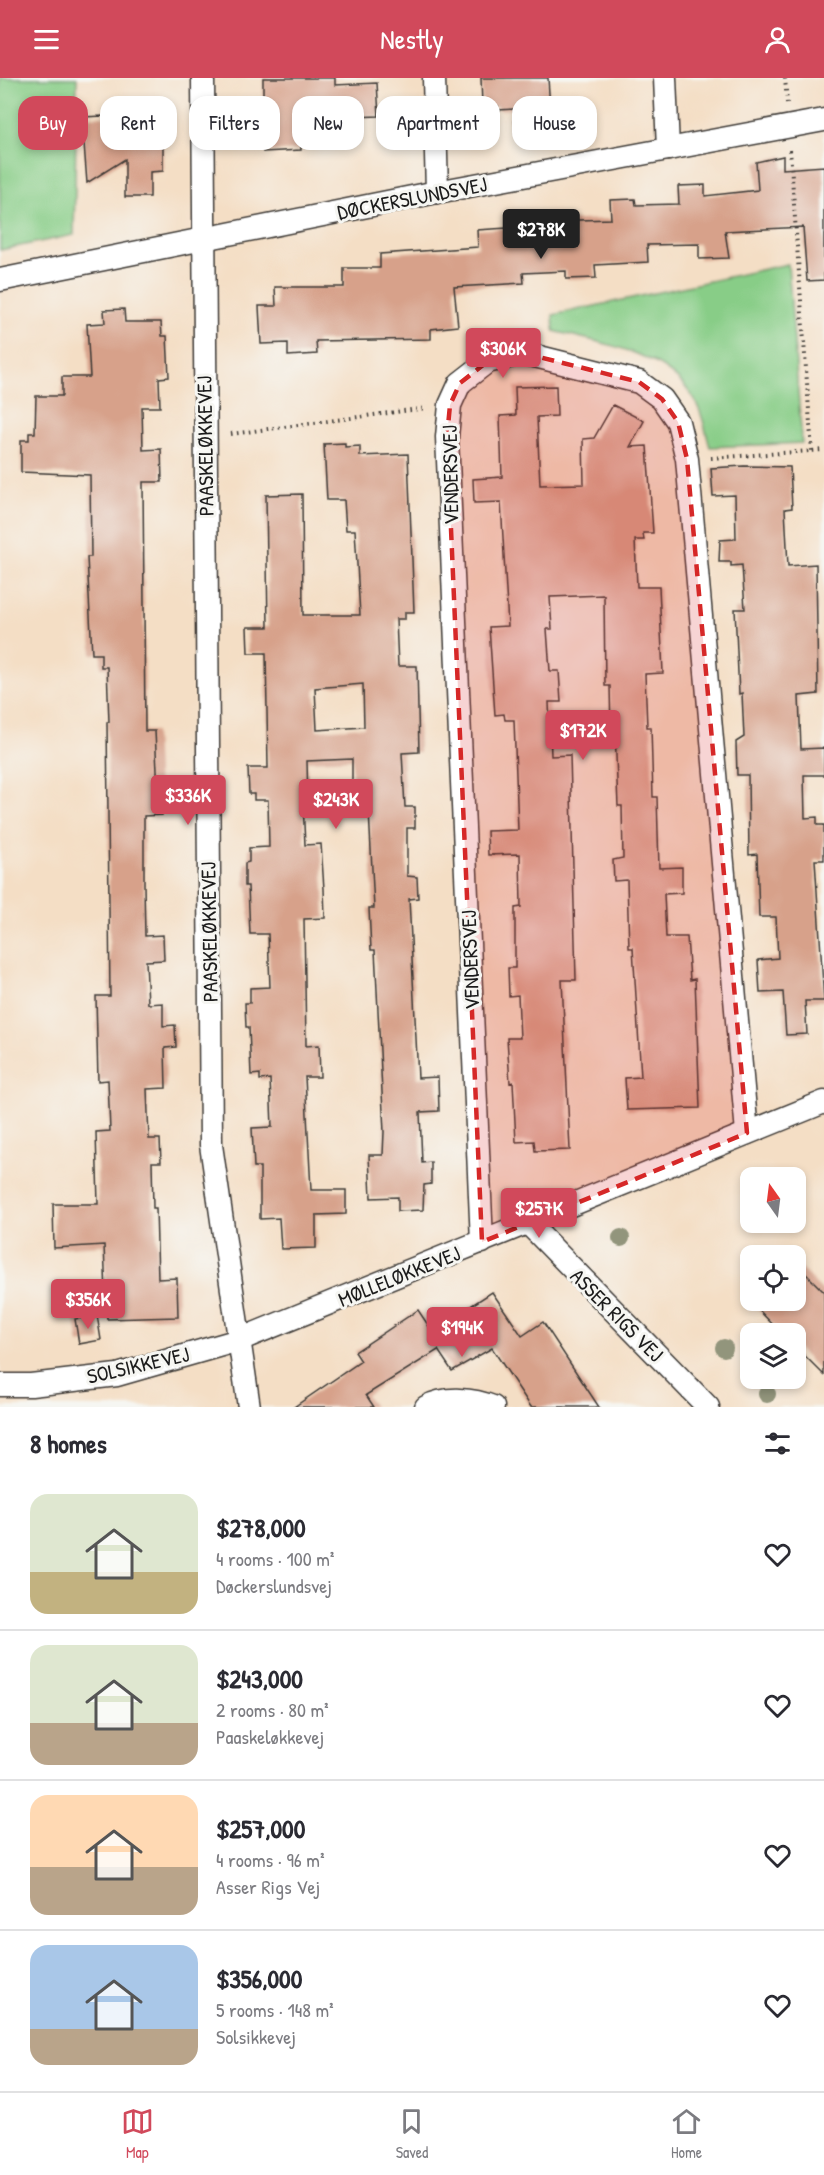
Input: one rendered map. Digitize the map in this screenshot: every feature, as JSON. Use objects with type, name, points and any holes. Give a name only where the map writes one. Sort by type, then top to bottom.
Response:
[{"type":"street","name":"PAASKELØKKEVEJ","points":[[203,78],[212,1145],[249,1407]]},
{"type":"street","points":[[434,78],[437,192]]},
{"type":"street","points":[[665,78],[668,149]]},
{"type":"street","name":"DØCKERSLUNDSVEJ","points":[[0,280],[437,192],[824,120]]},
{"type":"street","name":"VENDERSVEJ","points":[[482,1242],[447,437],[450,405],[460,383],[487,362],[523,353],[639,382],[662,399],[678,422],[687,459],[747,1132]]},
{"type":"street","name":"MØLLELØKKEVEJ","points":[[239,1340],[824,1102]]},
{"type":"street","name":"ASSER RIGS VEJ","points":[[527,1222],[708,1407]]},
{"type":"street","name":"SOLSIKKEVEJ","points":[[0,1385],[31,1385],[117,1375],[239,1340]]},
{"type":"street","points":[[426,1407],[436,1401],[464,1400],[493,1407]]},
{"type":"path","points":[[785,78],[812,451]]},
{"type":"path","points":[[205,437],[450,405]]},
{"type":"path","points":[[687,459],[824,450]]},
{"type":"highlighted area","points":[[523,353],[639,382],[662,399],[678,422],[687,459],[747,1133],[482,1242],[447,437],[450,405],[460,383],[487,362]]},
{"type":"green space","points":[[0,78],[77,78],[77,96],[18,96],[18,150],[76,150],[74,235],[0,250]]},
{"type":"green space","points":[[788,264],[802,443],[710,447],[698,407],[687,389],[672,374],[636,354],[554,331],[553,315]]},
{"type":"building","points":[[263,78],[335,78],[335,85],[377,83],[378,96],[376,116],[364,117],[364,96],[292,96],[292,150],[301,150],[263,152],[263,150],[280,150],[280,96],[263,96]]},
{"type":"building","points":[[481,78],[548,78],[549,96],[512,96],[512,109],[500,110],[500,96],[482,96]]},
{"type":"building","points":[[100,116],[100,150],[163,150],[163,171],[150,172],[150,197],[125,197],[125,159],[87,183],[84,150],[88,150],[88,117]]},
{"type":"building","points":[[783,156],[783,169],[824,166],[824,280],[807,281],[803,227],[725,231],[729,258],[699,259],[699,244],[647,245],[648,262],[595,265],[596,278],[566,279],[566,271],[523,273],[524,283],[454,287],[458,326],[431,329],[431,339],[316,341],[317,354],[288,356],[288,343],[261,344],[259,306],[276,306],[275,287],[344,287],[344,268],[380,268],[380,254],[478,247],[477,230],[507,228],[507,236],[550,232],[549,221],[611,219],[610,200],[635,199],[636,205],[679,204],[678,186],[705,185],[705,196],[758,190],[756,162]]},
{"type":"building","points":[[124,309],[125,322],[161,322],[162,336],[167,336],[169,377],[159,378],[160,407],[142,407],[143,450],[161,449],[162,482],[143,482],[145,731],[155,731],[158,791],[161,791],[162,815],[144,816],[144,884],[145,936],[163,935],[164,960],[146,961],[148,1004],[163,1003],[163,1026],[175,1025],[176,1047],[165,1048],[166,1088],[147,1089],[149,1139],[160,1139],[161,1162],[152,1162],[158,1279],[177,1278],[178,1317],[107,1319],[104,1245],[54,1248],[53,1204],[98,1204],[96,1132],[110,1131],[108,1080],[98,1081],[96,996],[110,996],[107,722],[109,722],[107,667],[101,667],[101,654],[92,654],[87,557],[91,557],[90,475],[21,472],[21,440],[29,440],[29,433],[35,433],[36,396],[62,396],[62,377],[90,377],[87,324],[105,323],[104,310]]},
{"type":"building","points":[[556,386],[557,416],[537,417],[540,485],[584,484],[583,439],[594,438],[613,405],[644,421],[630,447],[647,446],[653,533],[643,533],[644,540],[635,540],[637,587],[659,587],[663,673],[645,674],[647,727],[651,727],[653,797],[657,797],[659,868],[682,867],[682,893],[664,894],[666,937],[687,937],[690,980],[695,979],[700,1108],[627,1110],[625,1078],[641,1077],[633,948],[629,948],[627,880],[614,881],[613,860],[623,858],[622,806],[618,806],[615,730],[611,731],[610,686],[605,686],[604,595],[550,597],[552,629],[547,629],[550,671],[559,671],[561,702],[549,702],[551,756],[570,755],[576,980],[562,980],[570,1150],[535,1151],[534,1141],[516,1142],[513,1082],[510,1083],[507,1038],[520,1038],[518,995],[509,996],[508,968],[515,968],[515,908],[521,907],[520,854],[488,855],[487,831],[518,830],[514,720],[505,720],[504,714],[495,715],[489,627],[508,626],[501,502],[474,503],[473,479],[502,477],[500,416],[516,415],[515,387]]},
{"type":"building","points":[[345,443],[345,447],[360,446],[360,456],[408,454],[414,612],[405,612],[405,619],[396,619],[398,666],[417,666],[419,752],[402,753],[405,807],[415,807],[415,828],[407,828],[407,876],[417,877],[418,898],[409,899],[418,1078],[438,1077],[439,1111],[420,1112],[422,1163],[431,1162],[431,1184],[424,1185],[423,1210],[398,1211],[398,1197],[371,1198],[369,1155],[383,1155],[384,1132],[375,950],[371,950],[369,908],[374,908],[369,811],[352,812],[352,759],[307,761],[308,803],[303,803],[305,845],[321,844],[325,918],[304,919],[306,1046],[319,1045],[320,1077],[305,1077],[311,1190],[346,1190],[346,1214],[316,1215],[316,1248],[281,1249],[279,1218],[260,1219],[260,1167],[254,1167],[252,1128],[272,1127],[270,1079],[260,1080],[260,1074],[251,1075],[249,1027],[246,1027],[245,1003],[250,1003],[250,988],[270,987],[268,934],[250,934],[248,886],[245,886],[245,863],[249,862],[249,848],[269,847],[268,800],[254,800],[254,794],[249,794],[248,768],[268,768],[266,653],[248,653],[247,627],[268,627],[266,495],[302,494],[303,615],[360,615],[355,530],[346,530],[344,500],[327,500],[324,444]],"holes":[[[363,684],[364,727],[317,730],[315,688]]]},
{"type":"building","points":[[790,467],[792,508],[785,509],[788,566],[816,564],[818,694],[799,696],[801,749],[824,748],[824,775],[804,775],[805,818],[817,817],[817,825],[824,825],[824,860],[815,860],[824,1001],[805,1001],[807,1034],[786,1035],[783,992],[760,993],[758,960],[778,958],[776,917],[759,917],[757,854],[749,855],[748,775],[737,775],[736,742],[744,737],[742,693],[739,694],[735,609],[745,609],[742,565],[731,566],[731,562],[719,562],[720,540],[736,539],[735,495],[713,496],[711,468]]},
{"type":"building","points":[[806,1274],[824,1292],[824,1375],[806,1357],[806,1323],[771,1323],[760,1311],[806,1311]]},
{"type":"building","points":[[492,1292],[522,1336],[543,1322],[599,1407],[531,1407],[492,1348],[452,1371],[438,1350],[366,1395],[374,1407],[294,1407],[361,1361],[355,1352],[418,1310],[432,1331]]},
{"type":"building","points":[[97,1315],[101,1340],[79,1344],[75,1319]]}]
